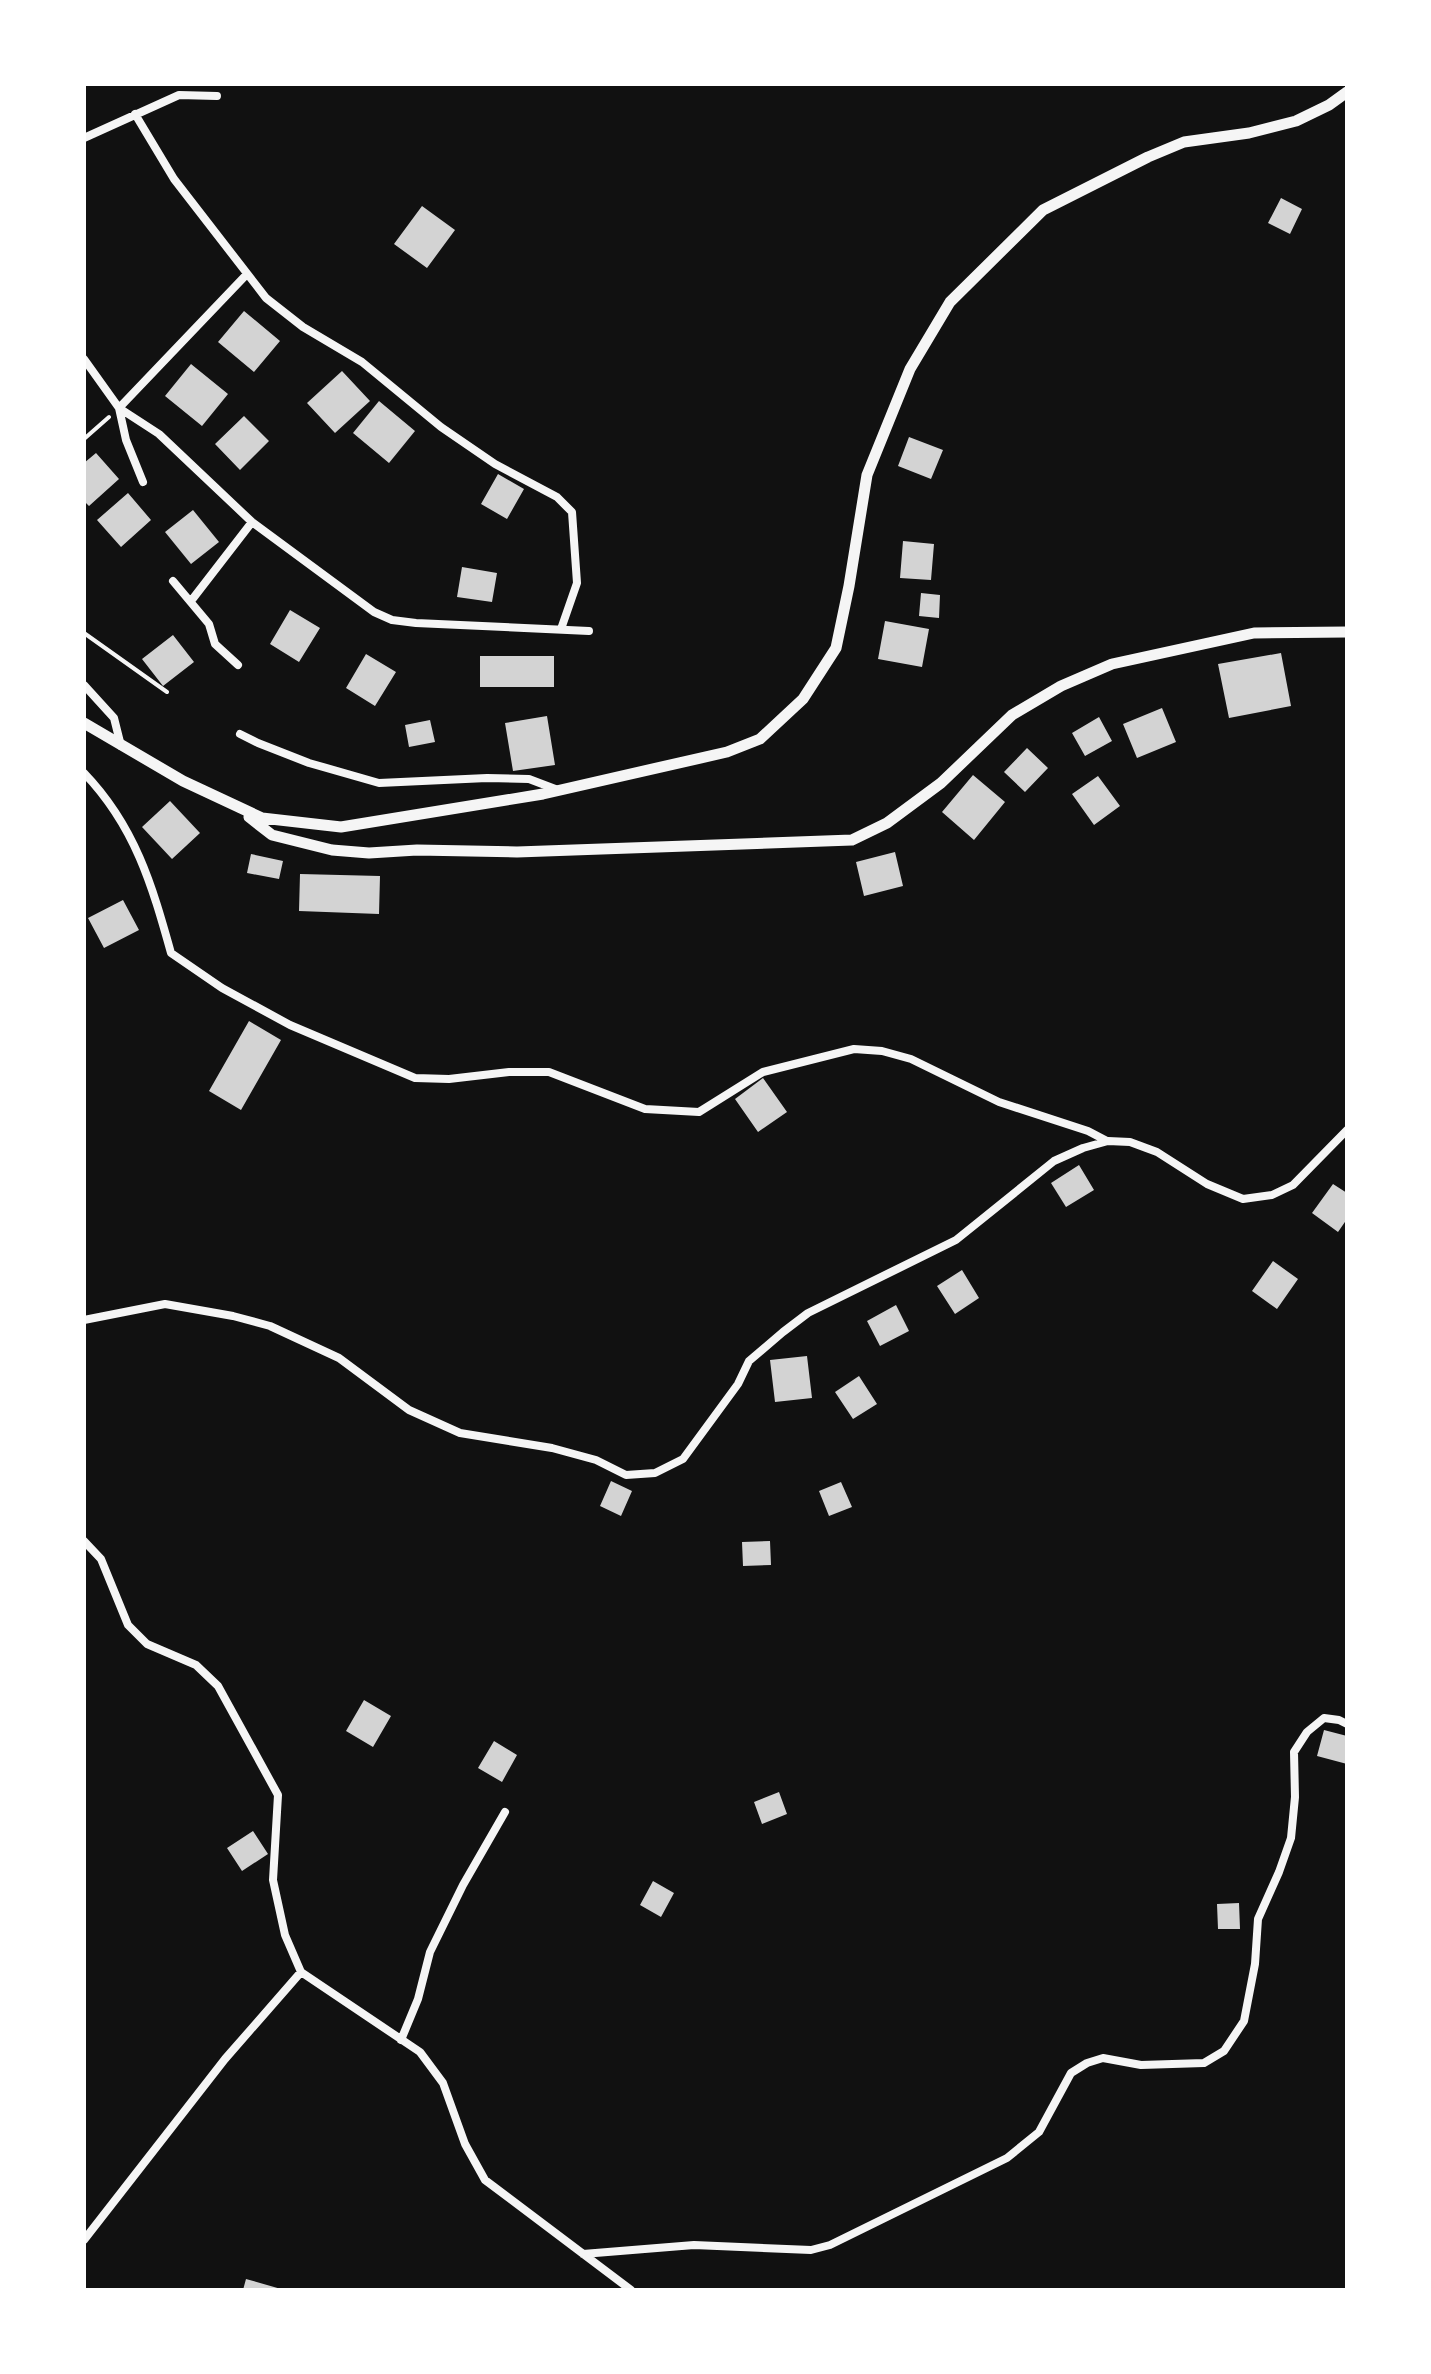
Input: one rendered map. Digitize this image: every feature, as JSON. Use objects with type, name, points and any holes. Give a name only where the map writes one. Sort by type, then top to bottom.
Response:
[{"type":"street","points":[[84,723],[183,781],[262,818],[341,827],[559,791],[727,752],[760,739],[803,699],[836,648],[867,475],[910,369],[950,302],[1043,210],[1184,142],[1249,133],[1296,121],[1329,105],[1347,92]]},
{"type":"street","points":[[84,138],[179,95],[217,96]]},
{"type":"street","points":[[135,114],[174,179],[266,298],[303,327],[362,362],[441,427],[495,464],[557,497],[572,512],[577,583],[561,629]]},
{"type":"street","points":[[119,408],[247,274]]},
{"type":"street","points":[[84,359],[119,408],[159,434],[252,522],[374,612],[392,620],[589,631]]},
{"type":"street","points":[[119,408],[126,440],[143,482]]},
{"type":"street","points":[[191,601],[252,522]]},
{"type":"street","points":[[173,581],[209,624],[215,644],[238,665]]},
{"type":"street","points":[[233,804],[272,835],[332,850],[369,853],[417,850],[517,852],[852,840],[887,823],[941,783],[1012,715],[1061,686],[1112,664],[1254,633],[1347,632]]},
{"type":"street","points":[[84,685],[114,718],[121,746]]},
{"type":"street","points":[[240,734],[309,763],[379,783],[529,779],[559,791]]},
{"type":"street","points":[[84,773],[103,793],[138,849],[158,900],[171,953],[222,988],[290,1025],[415,1078],[449,1079],[509,1072],[549,1072],[645,1109],[687,1113],[699,1112],[763,1072],[854,1049],[882,1051],[911,1059],[999,1102],[1088,1131],[1108,1141]]},
{"type":"street","points":[[84,1320],[165,1304],[233,1316],[270,1326],[339,1358],[409,1410],[460,1433],[552,1448],[596,1460],[626,1475],[655,1473],[683,1459],[738,1384],[749,1361],[808,1313],[956,1240],[1054,1161],[1108,1141],[1130,1142],[1157,1152],[1207,1184],[1243,1199],[1272,1195],[1293,1185],[1347,1130]]},
{"type":"street","points":[[84,1541],[101,1559],[128,1625],[147,1644],[196,1665],[218,1686],[278,1795],[273,1880],[285,1935],[301,1972],[420,2052],[443,2083],[465,2144],[485,2180],[631,2290]]},
{"type":"street","points":[[583,2254],[694,2245],[811,2250],[830,2245],[1007,2158],[1039,2132],[1071,2073],[1087,2063],[1103,2058],[1141,2065],[1204,2063],[1224,2051],[1244,2021],[1255,1964],[1258,1919],[1291,1838],[1295,1797],[1294,1752],[1307,1732],[1324,1718],[1347,1724]]},
{"type":"street","points":[[401,2040],[418,1999],[430,1952],[463,1885],[505,1812]]},
{"type":"street","points":[[84,2240],[225,2059],[301,1972]]},
{"type":"path","points":[[84,439],[119,408]]},
{"type":"path","points":[[84,633],[167,692]]},
{"type":"building","points":[[1281,198],[1302,209],[1290,234],[1268,223]]},
{"type":"building","points":[[422,206],[455,230],[427,268],[394,244]]},
{"type":"building","points":[[244,311],[280,341],[254,372],[218,342]]},
{"type":"building","points":[[191,364],[228,394],[202,426],[165,396]]},
{"type":"building","points":[[342,371],[370,401],[335,433],[307,403]]},
{"type":"building","points":[[379,401],[415,431],[389,463],[353,433]]},
{"type":"building","points":[[244,416],[269,441],[240,470],[215,444]]},
{"type":"building","points":[[909,437],[943,450],[931,479],[898,466]]},
{"type":"building","points":[[96,453],[119,479],[89,506],[84,501],[84,463]]},
{"type":"building","points":[[498,474],[524,489],[507,519],[481,504]]},
{"type":"building","points":[[128,493],[151,520],[121,547],[97,520]]},
{"type":"building","points":[[193,510],[219,542],[191,564],[165,532]]},
{"type":"building","points":[[903,541],[934,544],[931,580],[900,578]]},
{"type":"building","points":[[462,567],[497,573],[492,602],[457,597]]},
{"type":"building","points":[[921,593],[940,595],[939,618],[919,616]]},
{"type":"building","points":[[290,610],[320,628],[299,662],[270,644]]},
{"type":"building","points":[[885,621],[929,629],[922,667],[878,659]]},
{"type":"building","points":[[173,635],[194,662],[163,686],[142,659]]},
{"type":"building","points":[[1281,653],[1291,706],[1229,718],[1218,664]]},
{"type":"building","points":[[366,654],[396,672],[375,706],[346,688]]},
{"type":"building","points":[[480,656],[554,656],[554,687],[480,687]]},
{"type":"building","points":[[1162,708],[1176,742],[1137,758],[1123,724]]},
{"type":"building","points":[[547,716],[555,765],[513,771],[505,723]]},
{"type":"building","points":[[1099,717],[1112,741],[1085,756],[1072,733]]},
{"type":"building","points":[[430,720],[435,742],[409,747],[405,725]]},
{"type":"building","points":[[1027,748],[1048,768],[1025,792],[1004,772]]},
{"type":"building","points":[[973,775],[1005,802],[974,840],[942,812]]},
{"type":"building","points":[[1098,776],[1120,806],[1094,825],[1072,794]]},
{"type":"building","points":[[170,801],[200,833],[172,859],[142,827]]},
{"type":"building","points":[[895,852],[903,886],[864,896],[856,862]]},
{"type":"building","points":[[251,854],[283,861],[279,879],[247,873]]},
{"type":"building","points":[[300,874],[380,876],[379,914],[299,911]]},
{"type":"building","points":[[123,900],[139,930],[104,948],[88,918]]},
{"type":"building","points":[[249,1021],[281,1040],[241,1110],[209,1091]]},
{"type":"building","points":[[763,1078],[787,1112],[758,1132],[735,1099]]},
{"type":"building","points":[[1079,1165],[1094,1190],[1066,1207],[1051,1183]]},
{"type":"building","points":[[1333,1184],[1347,1193],[1347,1219],[1338,1232],[1312,1213]]},
{"type":"building","points":[[1273,1261],[1298,1279],[1277,1309],[1252,1291]]},
{"type":"building","points":[[962,1270],[979,1298],[955,1314],[937,1286]]},
{"type":"building","points":[[896,1305],[909,1331],[880,1346],[867,1321]]},
{"type":"building","points":[[807,1356],[812,1398],[775,1402],[770,1360]]},
{"type":"building","points":[[859,1376],[877,1404],[853,1419],[835,1392]]},
{"type":"building","points":[[611,1481],[632,1491],[621,1516],[600,1506]]},
{"type":"building","points":[[841,1482],[852,1507],[829,1516],[819,1491]]},
{"type":"building","points":[[770,1541],[771,1565],[743,1566],[742,1542]]},
{"type":"building","points":[[364,1700],[391,1716],[373,1747],[346,1731]]},
{"type":"building","points":[[1324,1730],[1347,1736],[1347,1764],[1317,1756]]},
{"type":"building","points":[[494,1741],[517,1755],[502,1782],[478,1768]]},
{"type":"building","points":[[779,1792],[787,1814],[762,1824],[754,1802]]},
{"type":"building","points":[[253,1831],[268,1854],[242,1871],[227,1848]]},
{"type":"building","points":[[653,1881],[674,1893],[661,1917],[640,1905]]},
{"type":"building","points":[[1239,1903],[1240,1929],[1218,1929],[1217,1904]]},
{"type":"building","points":[[246,2279],[281,2289],[243,2290]]}]
